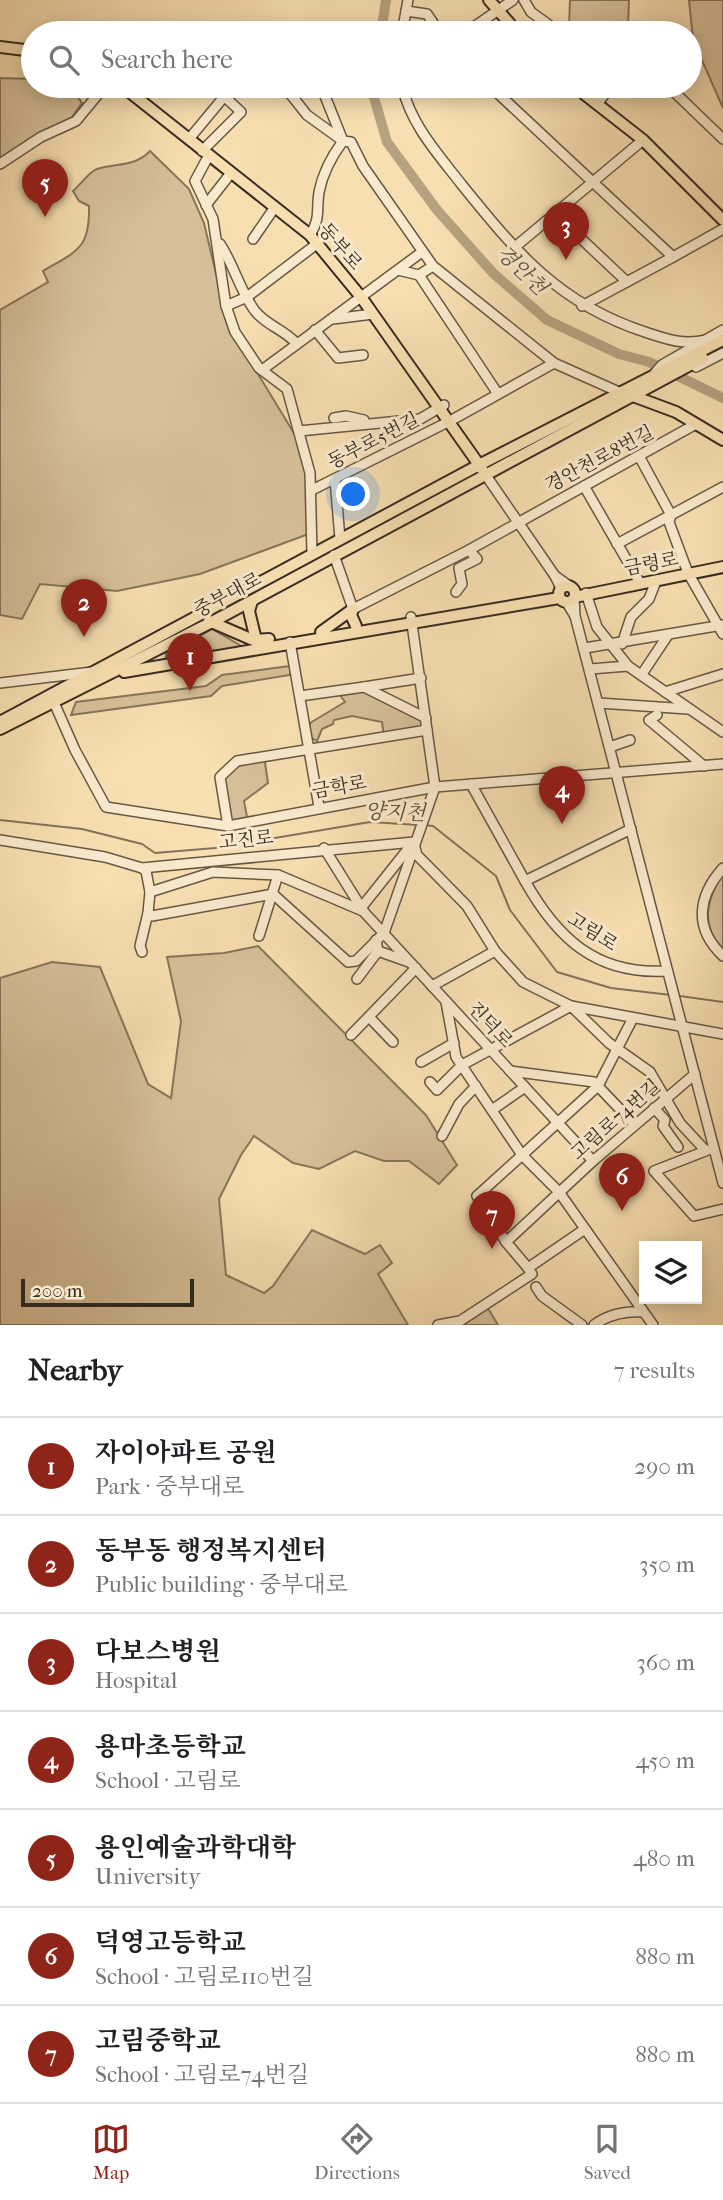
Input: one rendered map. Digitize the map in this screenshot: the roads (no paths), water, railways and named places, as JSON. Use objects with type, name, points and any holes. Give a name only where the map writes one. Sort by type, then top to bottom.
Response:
[{"type":"main road","points":[[489,0],[507,21]]},
{"type":"main road","points":[[0,45],[21,46]]},
{"type":"main road","points":[[0,45],[21,49]]},
{"type":"main road","name":"동부로","points":[[137,98],[314,239],[442,407],[482,469]]},
{"type":"main road","points":[[589,98],[643,140],[723,220]]},
{"type":"main road","points":[[349,538],[631,392],[684,370],[711,355],[723,340]]},
{"type":"main road","points":[[631,392],[656,373],[711,355]]},
{"type":"main road","points":[[631,392],[676,412],[723,440]]},
{"type":"main road","name":"중부대로","points":[[0,729],[312,554],[349,538]]},
{"type":"main road","name":"중부대로","points":[[0,722],[53,700],[64,689],[252,601],[334,555],[349,538]]},
{"type":"main road","name":"금령로","points":[[412,621],[656,581],[723,567]]},
{"type":"main road","points":[[252,601],[260,640]]},
{"type":"main road","points":[[354,609],[351,615],[356,626]]},
{"type":"main road","points":[[321,632],[354,609]]},
{"type":"main road","points":[[200,616],[260,640],[412,621]]},
{"type":"main road","points":[[102,673],[412,621]]},
{"type":"street","points":[[404,21],[408,0]]},
{"type":"street","points":[[483,21],[513,0]]},
{"type":"street","points":[[524,0],[531,12],[543,21]]},
{"type":"street","points":[[406,11],[427,14],[432,21]]},
{"type":"street","points":[[0,164],[41,137],[76,121],[95,98]]},
{"type":"street","points":[[189,139],[222,98]]},
{"type":"street","points":[[226,98],[241,112],[205,153],[195,181],[218,240],[256,313],[268,323],[286,330],[298,344]]},
{"type":"street","points":[[294,98],[307,115],[343,141],[351,142],[363,166],[433,266],[554,363],[631,392]]},
{"type":"street","points":[[326,98],[343,141]]},
{"type":"street","points":[[406,98],[414,119],[428,142],[515,247],[539,273],[582,306],[612,321],[684,344],[707,340],[723,330]]},
{"type":"street","points":[[503,98],[673,257]]},
{"type":"street","points":[[596,98],[597,104]]},
{"type":"street","points":[[597,104],[602,98]]},
{"type":"street","points":[[680,98],[723,139]]},
{"type":"street","points":[[515,247],[643,140]]},
{"type":"street","points":[[226,306],[247,297],[314,239],[319,222],[319,194],[325,169],[343,141]]},
{"type":"street","points":[[206,205],[231,173]]},
{"type":"street","points":[[253,239],[275,207]]},
{"type":"street","points":[[555,214],[627,282]]},
{"type":"street","points":[[582,306],[723,229]]},
{"type":"street","points":[[218,240],[226,306],[235,332],[262,370],[287,389],[312,490],[312,554]]},
{"type":"street","points":[[262,370],[422,252]]},
{"type":"street","points":[[419,275],[433,266]]},
{"type":"street","points":[[398,270],[419,275],[498,394]]},
{"type":"street","points":[[330,320],[373,314]]},
{"type":"street","points":[[315,330],[338,358],[363,355]]},
{"type":"street","points":[[707,340],[711,355]]},
{"type":"street","name":"동부로5번길","points":[[312,490],[450,421],[554,363]]},
{"type":"street","points":[[299,430],[420,419],[442,407]]},
{"type":"street","points":[[334,418],[346,416],[387,424]]},
{"type":"street","name":"경안천로8번길","points":[[354,609],[469,550],[696,424]]},
{"type":"street","points":[[585,648],[722,628],[688,573],[669,522],[671,515],[639,456]]},
{"type":"street","points":[[482,469],[555,576],[628,666],[723,732]]},
{"type":"street","points":[[335,479],[349,538]]},
{"type":"street","points":[[584,486],[640,583]]},
{"type":"street","points":[[618,544],[723,487]]},
{"type":"street","points":[[456,592],[462,584],[458,568],[477,559],[469,550]]},
{"type":"street","points":[[334,555],[354,609]]},
{"type":"street","points":[[622,644],[631,617],[649,599],[656,581]]},
{"type":"street","points":[[569,594],[695,1074],[710,1149],[723,1183]]},
{"type":"street","points":[[357,979],[379,951],[380,937],[433,790],[412,621]]},
{"type":"street","points":[[642,674],[670,635]]},
{"type":"street","points":[[290,642],[319,807]]},
{"type":"street","points":[[590,668],[628,666]]},
{"type":"street","points":[[0,683],[102,673]]},
{"type":"street","points":[[665,692],[723,674]]},
{"type":"street","points":[[57,676],[64,689]]},
{"type":"street","points":[[300,696],[421,678]]},
{"type":"street","points":[[364,687],[426,718]]},
{"type":"street","name":"금학로","points":[[53,700],[75,750],[106,807],[228,826],[319,807],[471,784],[723,764]]},
{"type":"street","points":[[599,703],[691,710]]},
{"type":"street","points":[[601,714],[616,705]]},
{"type":"street","points":[[653,717],[704,766]]},
{"type":"street","points":[[228,826],[220,777],[237,761],[427,730]]},
{"type":"street","points":[[610,747],[630,740]]},
{"type":"street","name":"고림로","points":[[471,784],[525,881],[556,930],[599,959],[629,971],[666,971]]},
{"type":"street","points":[[525,881],[631,830]]},
{"type":"street","name":"고진로","points":[[0,840],[105,857],[142,868],[415,840]]},
{"type":"street","points":[[363,910],[415,840]]},
{"type":"street","points":[[415,840],[417,855],[467,906],[495,951],[523,982],[571,1006],[723,1034]]},
{"type":"street","name":"진덕로","points":[[324,848],[380,937],[413,965],[593,1161]]},
{"type":"street","points":[[142,868],[146,871],[150,892],[140,946],[142,952]]},
{"type":"street","points":[[723,868],[708,885],[703,902],[703,923],[709,940],[723,956]]},
{"type":"street","points":[[150,892],[213,872],[278,875],[259,936]]},
{"type":"street","name":"진덕로","points":[[278,875],[363,910]]},
{"type":"street","points":[[273,894],[348,962],[356,961],[380,937]]},
{"type":"street","points":[[148,913],[152,916],[273,894]]},
{"type":"street","points":[[352,1035],[413,965],[379,951]]},
{"type":"street","points":[[432,986],[495,951]]},
{"type":"street","points":[[446,1001],[454,1043],[462,1065],[522,1155],[559,1192],[653,1325]]},
{"type":"street","points":[[571,1006],[615,1048],[650,1072],[680,1124],[710,1149]]},
{"type":"street","points":[[430,1082],[437,1090],[462,1065],[571,1006]]},
{"type":"street","points":[[369,1017],[393,1042]]},
{"type":"street","points":[[438,1325],[460,1321],[532,1274],[506,1242],[477,1196],[598,1086],[615,1048],[633,1018]]},
{"type":"street","points":[[421,1062],[454,1043]]},
{"type":"street","points":[[510,1071],[594,1082],[635,1125]]},
{"type":"street","name":"고림로74번길","points":[[506,1242],[593,1161],[695,1074]]},
{"type":"street","points":[[442,1136],[459,1104],[476,1086]]},
{"type":"street","points":[[492,1110],[525,1087]]},
{"type":"street","points":[[654,1108],[664,1120],[663,1126],[678,1147]]},
{"type":"street","points":[[710,1149],[654,1171],[694,1216],[723,1209]]},
{"type":"street","points":[[528,1268],[585,1229]]},
{"type":"street","points":[[536,1287],[542,1296],[581,1325]]},
{"type":"street","points":[[594,1325],[603,1318],[626,1311],[643,1312]]},
{"type":"waterway","name":"경안천","points":[[383,21],[386,0]]},
{"type":"waterway","name":"경안천","points":[[374,98],[387,142],[437,210],[493,273],[547,320],[619,354],[649,362],[723,398]]},
{"type":"waterway","name":"양지천","points":[[0,820],[82,829],[142,844],[155,853],[215,848],[370,822],[419,825]]},
{"type":"waterway","name":"양지천","points":[[424,825],[433,826],[496,876],[510,910],[557,972],[611,988],[671,995]]},
{"type":"waterway","name":"양지천","points":[[680,996],[723,1002]]},
{"type":"place","name":"용인예술과학대학","points":[[45,217]]},
{"type":"place","name":"다보스병원","points":[[566,260]]},
{"type":"place","name":"동부동 행정복지센터","points":[[84,637]]},
{"type":"place","name":"자이아파트 공원","points":[[190,691]]},
{"type":"place","name":"용마초등학교","points":[[562,824]]},
{"type":"place","name":"덕영고등학교","points":[[622,1211]]},
{"type":"place","name":"고림중학교","points":[[492,1249]]}]
